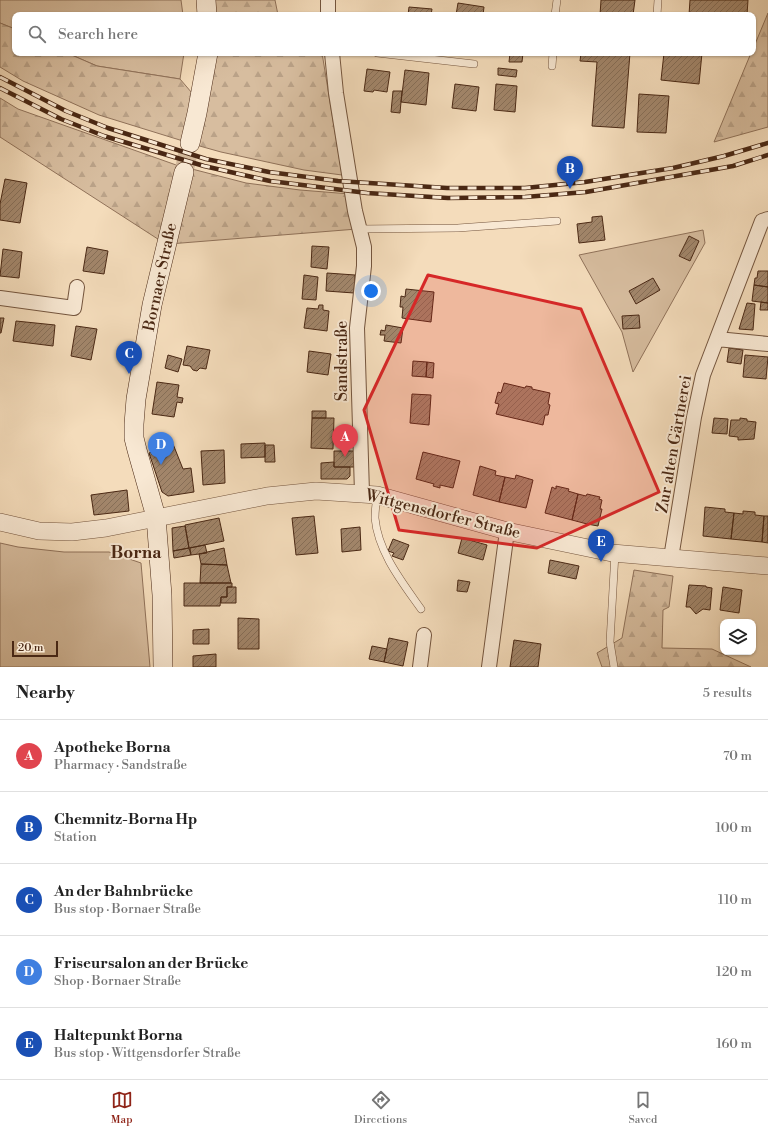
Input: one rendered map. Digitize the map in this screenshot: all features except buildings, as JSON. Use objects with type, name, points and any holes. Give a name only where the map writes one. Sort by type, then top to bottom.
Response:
[{"type":"main road","points":[[206,0],[207,12]]},
{"type":"main road","points":[[190,143],[207,56]]},
{"type":"main road","name":"Bornaer Straße","points":[[163,667],[162,595],[156,517],[143,475],[134,438],[136,399],[152,305],[184,172]]},
{"type":"street","points":[[328,0],[328,12]]},
{"type":"street","name":"Sandstraße","points":[[332,56],[336,93],[350,182],[364,247],[364,266],[357,328],[369,494]]},
{"type":"street","name":"Zur alten Gärtnerei","points":[[671,558],[694,416],[703,375],[762,222],[768,219]]},
{"type":"street","points":[[0,298],[74,308],[78,287]]},
{"type":"street","points":[[717,339],[768,344]]},
{"type":"street","name":"Wittgensdorfer Straße","points":[[0,522],[39,531],[72,532],[106,528],[267,496],[316,491],[369,494],[468,519],[507,531],[615,553],[768,566]]},
{"type":"street","points":[[489,667],[507,531]]},
{"type":"street","points":[[420,667],[424,635]]},
{"type":"lane","points":[[556,0],[556,12]]},
{"type":"lane","points":[[657,12],[658,0]]},
{"type":"lane","points":[[403,56],[474,64]]},
{"type":"lane","points":[[552,66],[553,56]]},
{"type":"lane","points":[[359,229],[458,228],[557,221]]},
{"type":"lane","points":[[369,494],[382,546],[399,578],[421,609]]},
{"type":"lane","points":[[614,667],[610,642],[615,553]]},
{"type":"highlighted area","points":[[428,275],[581,309],[659,492],[537,548],[399,530],[364,410]]},
{"type":"green space","points":[[0,0],[181,0],[183,12],[12,12],[12,28],[0,23]]},
{"type":"green space","points":[[211,0],[275,0],[277,12],[211,12]]},
{"type":"green space","points":[[768,13],[768,127],[714,142],[750,56],[756,56],[756,42]]},
{"type":"green space","points":[[0,23],[12,28],[12,56],[74,56],[97,66],[180,79],[192,93],[183,141],[99,115],[23,81],[0,67]]},
{"type":"green space","points":[[74,56],[184,56],[180,79],[97,66]]},
{"type":"green space","points":[[212,56],[322,56],[342,175],[304,170],[196,145]]},
{"type":"green space","points":[[0,98],[18,109],[179,166],[164,243],[0,137]]},
{"type":"green space","points":[[192,169],[246,183],[300,190],[350,194],[357,229],[169,244]]},
{"type":"green space","points":[[703,230],[705,243],[633,372],[622,332],[579,255]]},
{"type":"green space","points":[[0,543],[18,547],[64,552],[109,552],[141,563],[150,667],[0,667]]},
{"type":"green space","points":[[634,570],[673,576],[669,607],[663,610],[662,648],[712,649],[720,653],[720,655],[725,655],[751,667],[602,667],[597,653],[622,638]]},
{"type":"tunnel","points":[[184,172],[190,143]]},
{"type":"railway","points":[[0,77],[66,111],[108,128],[206,159],[269,172],[338,181],[447,188],[525,188],[585,182],[673,168],[724,156],[768,143]]},
{"type":"railway","points":[[0,88],[61,119],[104,136],[204,166],[270,181],[367,193],[448,198],[525,197],[586,192],[733,166],[768,155]]},
{"type":"place","name":"Chemnitz-Borna Hp","points":[[570,189]]},
{"type":"place","name":"An der Bahnbrücke","points":[[129,374]]},
{"type":"place","name":"Apotheke Borna","points":[[345,457]]},
{"type":"place","name":"Friseursalon an der Brücke","points":[[161,465]]},
{"type":"place","name":"Haltepunkt Borna","points":[[601,562]]},
{"type":"district","name":"Borna","points":[[136,553]]}]
